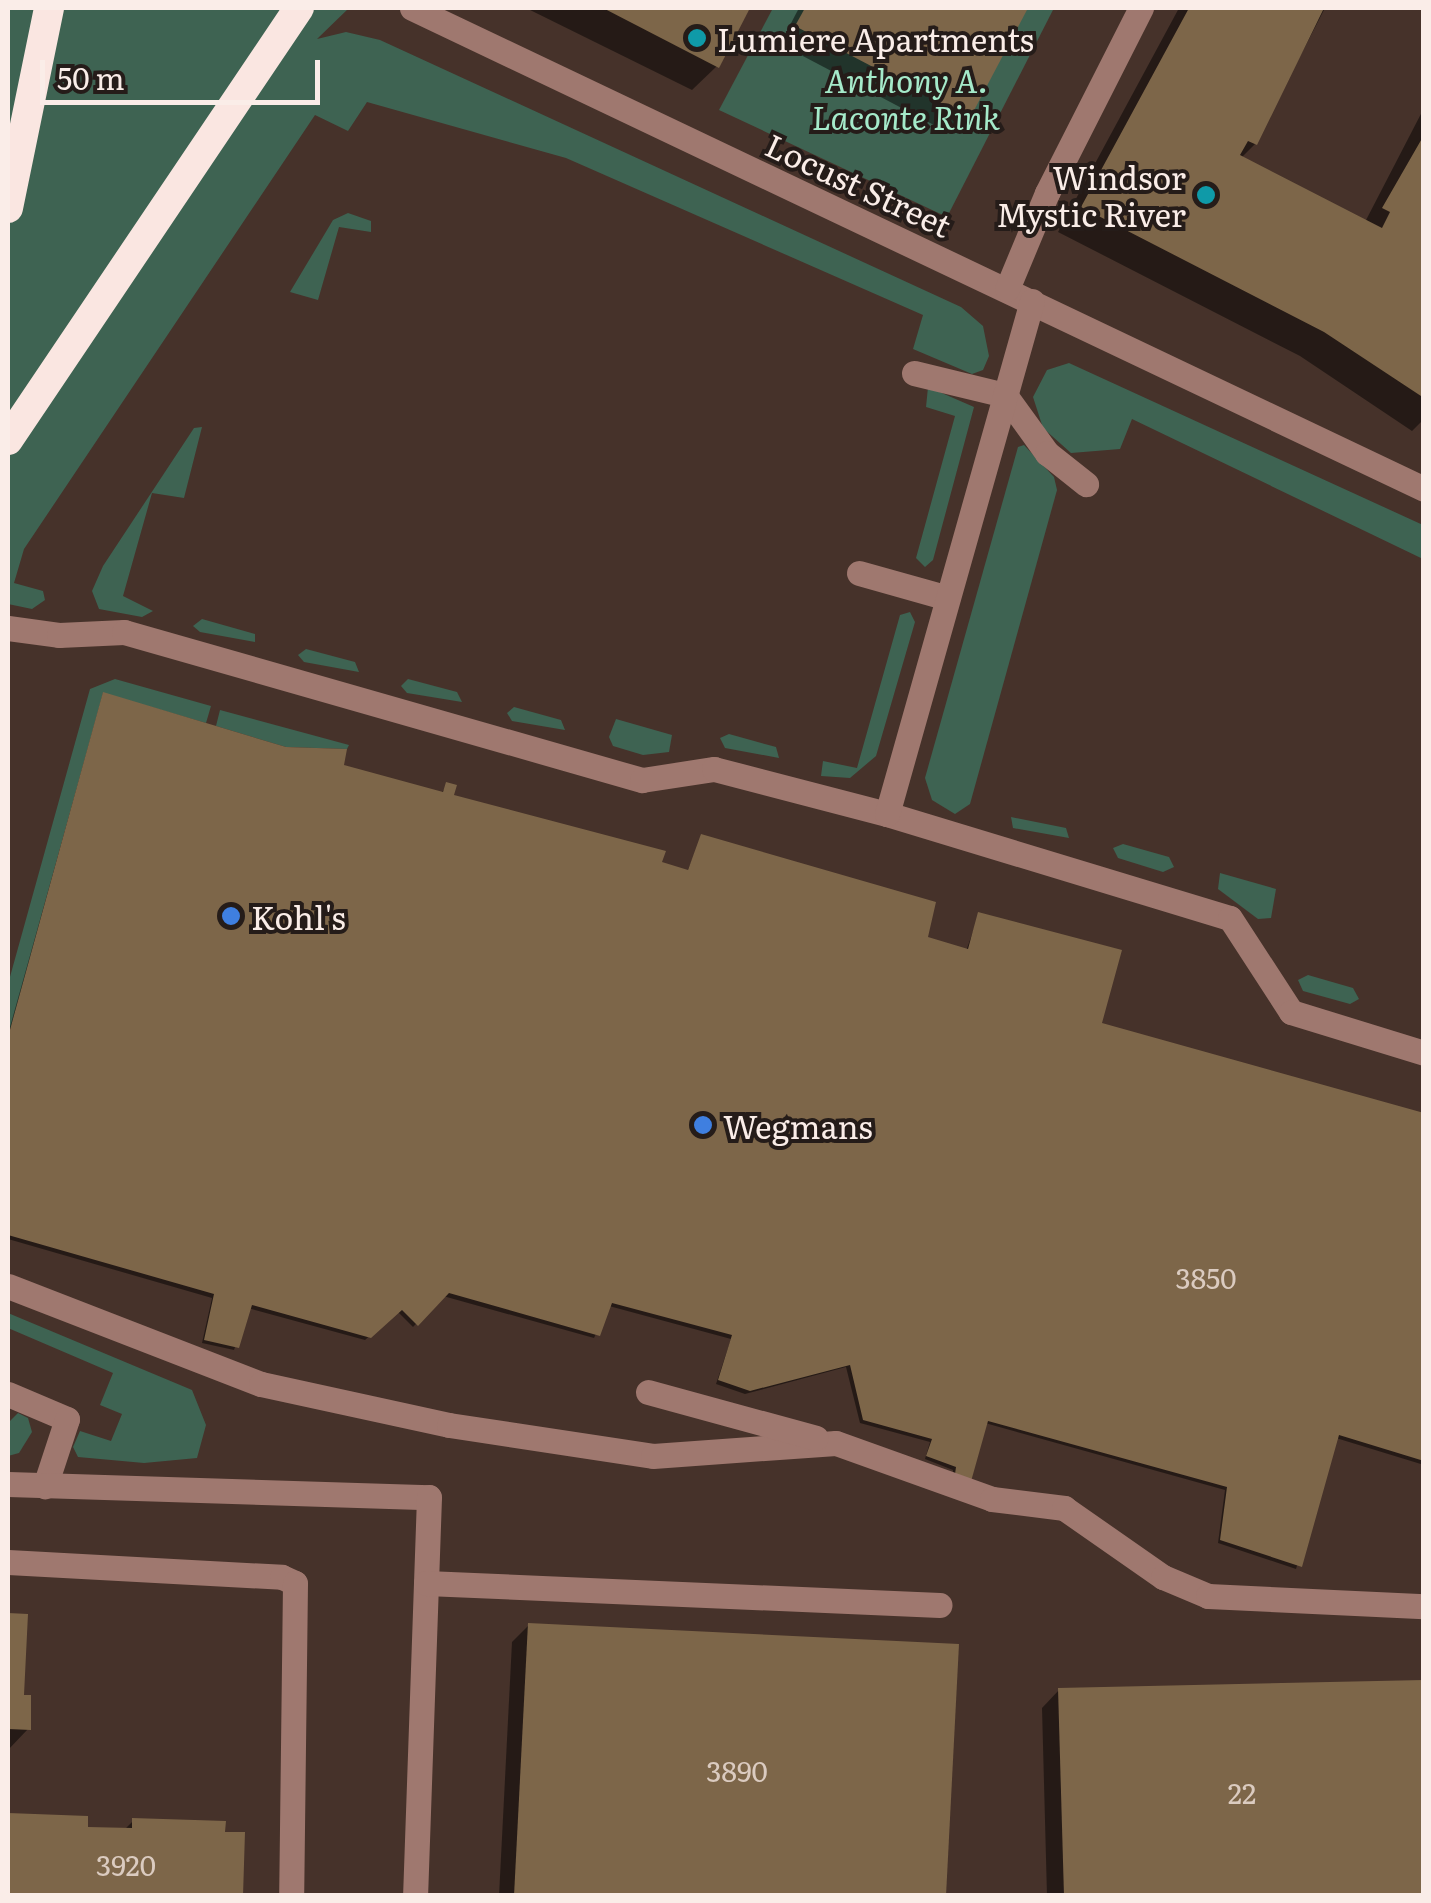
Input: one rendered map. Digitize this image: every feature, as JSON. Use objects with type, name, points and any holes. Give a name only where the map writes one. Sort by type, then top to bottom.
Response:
[{"type":"highway","points":[[8,208],[49,8]]},
{"type":"highway","points":[[8,440],[299,8]]},
{"type":"street","name":"Locust Street","points":[[392,8],[420,12],[1424,489]]},
{"type":"street","points":[[1008,290],[1047,193],[1141,8]]},
{"type":"street","points":[[887,814],[1032,301]]},
{"type":"street","points":[[914,373],[1005,395],[1047,453],[1086,484]]},
{"type":"street","points":[[859,573],[948,598]]},
{"type":"street","points":[[8,628],[124,632],[642,780],[714,770],[887,814],[1230,918],[1291,1012],[1424,1053]]},
{"type":"street","points":[[8,1286],[261,1384],[449,1425],[653,1456],[836,1444]]},
{"type":"street","points":[[648,1392],[836,1444],[992,1499],[1064,1508],[1162,1576],[1208,1596],[1424,1606]]},
{"type":"street","points":[[8,1394],[67,1419],[45,1486]]},
{"type":"street","points":[[8,1484],[429,1497],[415,1896]]},
{"type":"street","points":[[8,1562],[282,1576],[295,1583],[291,1896]]},
{"type":"street","points":[[426,1583],[940,1605]]},
{"type":"green space","points":[[8,8],[349,8],[317,39],[346,32],[380,40],[961,307],[983,326],[989,356],[983,370],[972,374],[913,349],[923,315],[566,158],[367,102],[348,131],[315,115],[24,549],[14,583],[43,591],[45,600],[32,609],[8,604]]},
{"type":"green space","name":"Anthony A. Laconte Rink","points":[[773,8],[1054,8],[947,217],[719,110]]},
{"type":"green space","points":[[348,213],[371,221],[371,232],[339,227],[318,300],[290,292],[333,220]]},
{"type":"green space","points":[[1069,363],[1423,525],[1423,559],[1132,419],[1120,449],[1071,453],[1043,428],[1033,397],[1047,370]]},
{"type":"green space","points":[[928,387],[974,407],[933,560],[925,567],[916,558],[955,416],[926,407]]},
{"type":"green space","points":[[202,427],[184,498],[152,493],[123,596],[153,611],[142,617],[99,609],[92,591],[103,566],[194,428]]},
{"type":"green space","points":[[1024,445],[1054,477],[1057,490],[970,804],[955,814],[932,800],[925,778],[1018,447]]},
{"type":"green space","points":[[910,612],[915,622],[876,756],[850,778],[821,776],[823,761],[857,768],[900,615]]},
{"type":"green space","points":[[202,619],[255,634],[255,642],[200,632],[193,626]]},
{"type":"green space","points":[[306,649],[355,662],[359,672],[304,662],[298,655]]},
{"type":"green space","points":[[115,679],[211,706],[206,723],[103,693],[8,1037],[8,984],[90,689]]},
{"type":"green space","points":[[408,679],[457,692],[462,702],[407,693],[401,686]]},
{"type":"green space","points":[[514,707],[561,720],[565,730],[512,721],[507,713]]},
{"type":"green space","points":[[220,710],[349,745],[347,749],[286,747],[216,726]]},
{"type":"green space","points":[[616,719],[672,735],[669,752],[643,755],[613,746],[609,737]]},
{"type":"green space","points":[[729,734],[776,747],[779,758],[725,748],[720,738]]},
{"type":"green space","points":[[1011,817],[1066,828],[1069,838],[1013,828]]},
{"type":"green space","points":[[1123,844],[1169,857],[1174,867],[1163,872],[1118,858],[1113,848]]},
{"type":"green space","points":[[1220,873],[1276,889],[1271,918],[1258,919],[1218,889]]},
{"type":"green space","points":[[1308,975],[1353,988],[1359,999],[1350,1004],[1303,991],[1298,980]]},
{"type":"green space","points":[[8,1313],[192,1390],[206,1425],[197,1458],[144,1463],[78,1457],[73,1447],[80,1431],[111,1441],[122,1414],[100,1405],[113,1373],[8,1328]]},
{"type":"green space","points":[[18,1413],[28,1418],[32,1432],[19,1453],[8,1456],[8,1423]]},
{"type":"building","name":"Lumiere Apartments","points":[[603,8],[750,8],[719,68]]},
{"type":"building","points":[[805,8],[1028,8],[970,118],[795,26]]},
{"type":"building","name":"Windsor Mystic River","points":[[1189,8],[1324,8],[1257,145],[1248,141],[1240,155],[1382,228],[1390,212],[1382,208],[1424,135],[1424,398],[1324,332],[1081,207]]},
{"type":"building","points":[[103,692],[286,747],[347,749],[344,765],[443,792],[446,782],[457,785],[454,795],[666,851],[662,862],[688,870],[701,834],[936,902],[928,937],[968,949],[978,912],[1122,950],[1102,1023],[1424,1113],[1424,1461],[1339,1435],[1302,1567],[1220,1540],[1227,1487],[988,1421],[970,1485],[954,1481],[956,1467],[926,1456],[932,1439],[863,1420],[850,1365],[750,1391],[718,1380],[732,1335],[612,1303],[600,1336],[449,1293],[418,1326],[402,1310],[371,1338],[252,1305],[239,1348],[204,1340],[214,1294],[8,1235],[8,1037]]},
{"type":"building","points":[[8,1613],[28,1614],[24,1695],[31,1695],[31,1730],[8,1729]]},
{"type":"building","points":[[528,1623],[959,1644],[946,1896],[514,1896]]},
{"type":"building","points":[[1424,1680],[1424,1896],[1064,1896],[1058,1688]]},
{"type":"building","points":[[8,1813],[88,1816],[88,1827],[132,1828],[132,1818],[226,1821],[225,1832],[245,1832],[243,1896],[8,1896]]},
{"type":"place","name":"Lumiere Apartments","points":[[697,38]]},
{"type":"place","name":"Windsor Mystic River","points":[[1206,195]]},
{"type":"place","name":"Kohl's","points":[[231,916]]},
{"type":"place","name":"Wegmans","points":[[703,1125]]}]
